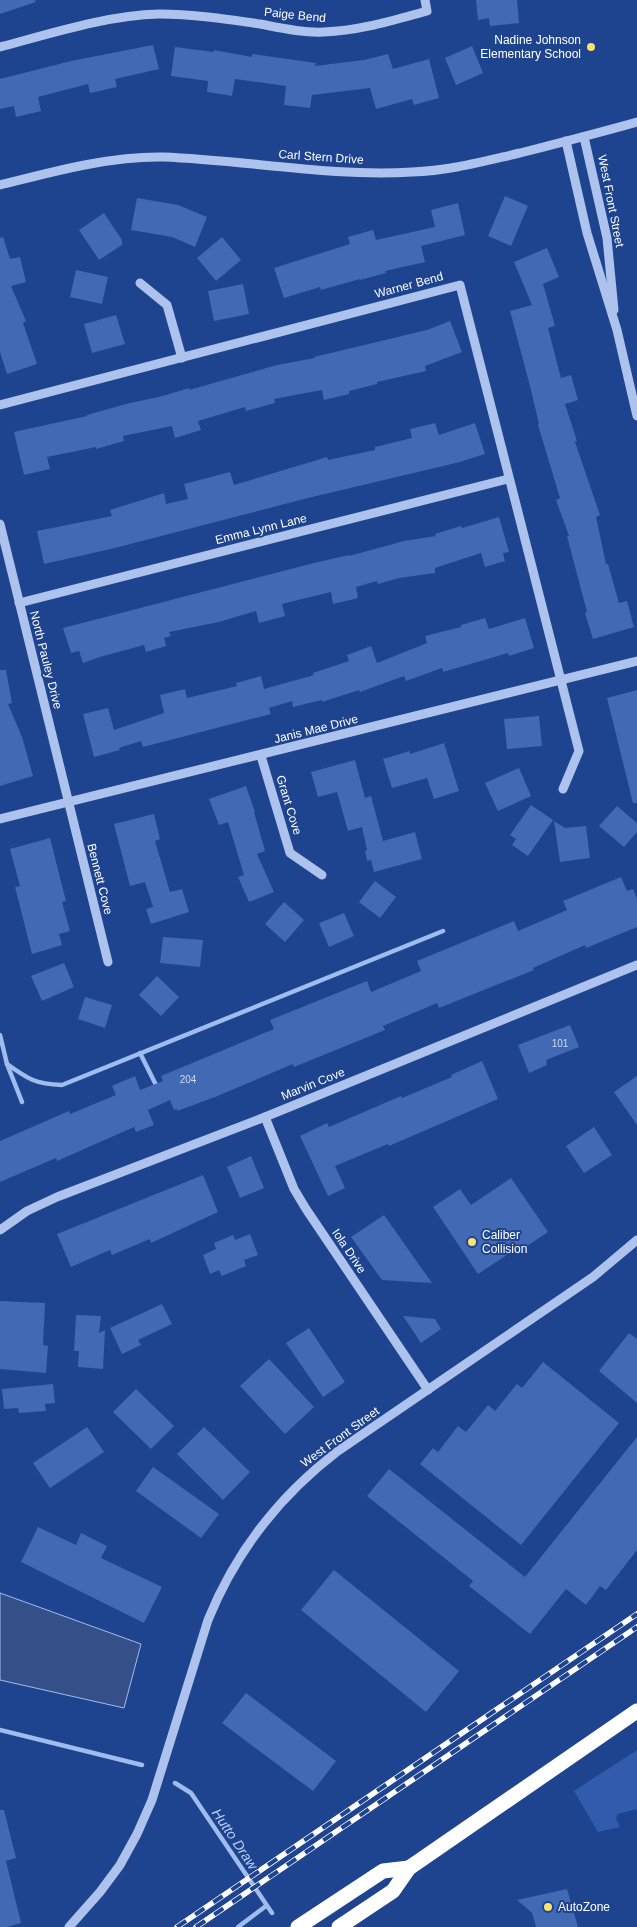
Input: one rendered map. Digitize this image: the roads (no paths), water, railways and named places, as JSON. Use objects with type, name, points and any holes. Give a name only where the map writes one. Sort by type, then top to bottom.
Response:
[{"type":"highway","points":[[339,1927],[393,1891],[410,1868],[637,1711]]},
{"type":"highway","points":[[298,1927],[383,1871],[410,1868]]},
{"type":"street","name":"Paige Bend","points":[[0,48],[71,28],[132,16],[158,14],[205,15],[280,28],[323,32],[366,27],[428,11],[425,0]]},
{"type":"street","name":"Carl Stern Drive","points":[[0,186],[87,165],[163,157],[345,172],[415,172],[479,163],[637,122]]},
{"type":"street","name":"West Front Street","points":[[584,136],[607,238],[617,330]]},
{"type":"street","name":"West Front Street","points":[[566,141],[587,233],[617,330],[637,416]]},
{"type":"street","points":[[140,283],[167,305],[182,358]]},
{"type":"street","name":"Warner Bend","points":[[0,405],[460,284],[508,479],[579,751],[563,789]]},
{"type":"street","name":"Emma Lynn Lane","points":[[19,603],[508,479]]},
{"type":"street","name":"North Pauley Drive","points":[[0,524],[68,802]]},
{"type":"street","name":"Janis Mae Drive","points":[[0,819],[261,756],[637,661]]},
{"type":"street","name":"Grant Cove","points":[[261,756],[290,853],[322,875]]},
{"type":"street","name":"Bennett Cove","points":[[68,802],[108,962]]},
{"type":"street","name":"Marvin Cove","points":[[0,1230],[27,1211],[57,1197],[265,1117],[637,965]]},
{"type":"street","name":"Iola Drive","points":[[265,1117],[294,1189],[428,1390]]},
{"type":"street","name":"West Front Street","points":[[69,1927],[100,1892],[120,1865],[138,1834],[152,1800],[208,1620],[219,1593],[236,1562],[259,1527],[313,1470],[338,1451],[593,1276],[637,1240]]},
{"type":"waterway","points":[[7,1064],[32,1080],[62,1085],[443,931]]},
{"type":"waterway","points":[[0,1035],[7,1064],[22,1102]]},
{"type":"waterway","points":[[140,1053],[158,1089]]},
{"type":"waterway","name":"Hutto Draw","points":[[0,1730],[142,1765]]},
{"type":"waterway","name":"Hutto Draw","points":[[175,1783],[191,1793],[272,1913]]},
{"type":"waterway","points":[[238,1927],[266,1906]]},
{"type":"railway","points":[[177,1927],[637,1614]]},
{"type":"railway","points":[[196,1927],[637,1627]]},
{"type":"place","name":"Nadine Johnson Elementary School","points":[[591,47]]},
{"type":"place","name":"Caliber Collision","points":[[472,1242]]},
{"type":"place","name":"AutoZone","points":[[548,1907]]}]
